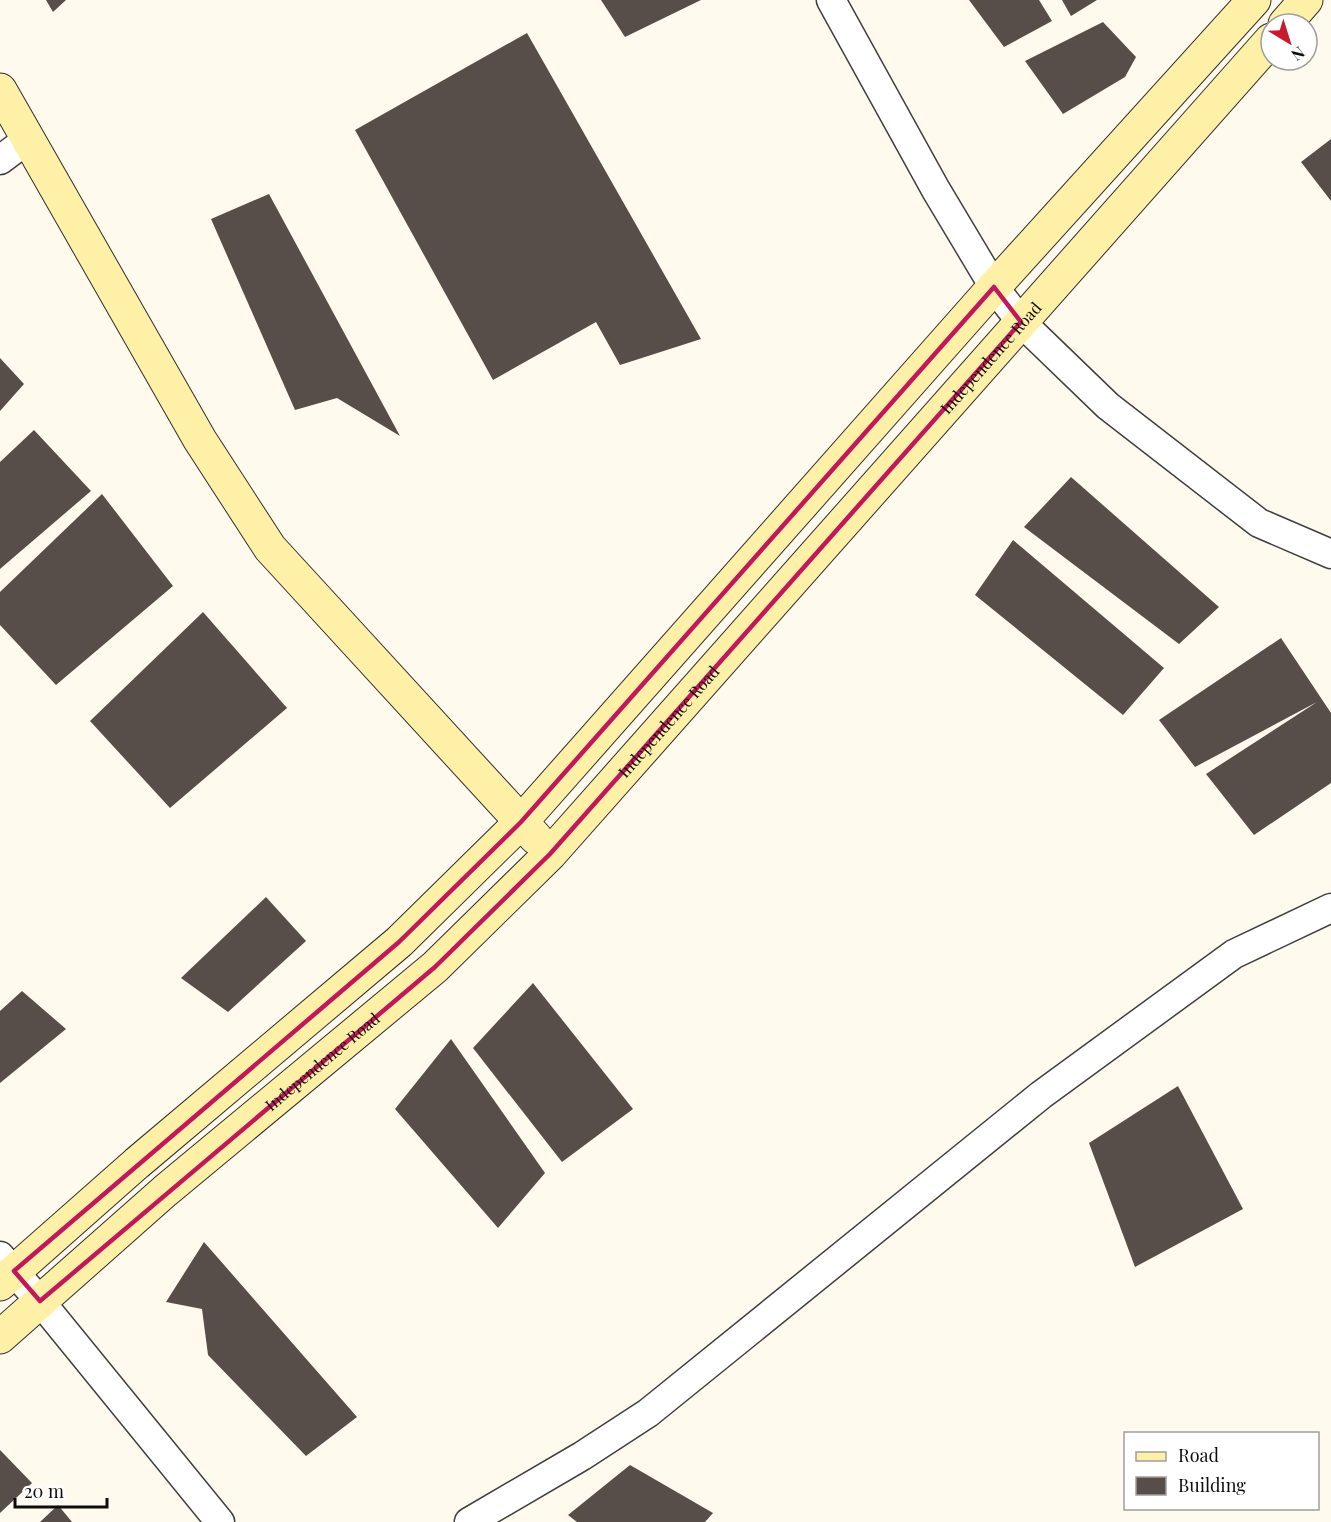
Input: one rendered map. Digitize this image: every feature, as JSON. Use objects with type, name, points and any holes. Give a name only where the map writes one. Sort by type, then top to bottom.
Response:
[{"type":"main road","points":[[5,1270],[137,1163],[399,942],[521,822],[994,287],[1254,0]]},
{"type":"main road","points":[[1296,12],[1306,0]]},
{"type":"main road","name":"Independence Road","points":[[0,1338],[165,1191],[435,967],[550,854],[1259,54]]},
{"type":"main road","points":[[0,90],[200,440],[270,548],[550,854]]},
{"type":"street","points":[[831,0],[936,190],[994,287],[1021,322],[1108,406],[1259,523],[1331,554]]},
{"type":"street","points":[[0,160],[28,139]]},
{"type":"street","points":[[469,1522],[582,1456],[648,1413],[1041,1095],[1234,954],[1331,908]]},
{"type":"street","points":[[5,1270],[40,1300],[220,1522]]},
{"type":"highlighted area","points":[[994,287],[1021,322],[550,854],[435,967],[40,1301],[14,1271],[399,942],[521,822]]},
{"type":"building","points":[[46,0],[66,0],[53,12]]},
{"type":"building","points":[[601,0],[701,0],[625,37]]},
{"type":"building","points":[[969,0],[1039,0],[1052,21],[1004,47]]},
{"type":"building","points":[[1062,0],[1097,0],[1071,16]]},
{"type":"building","points":[[1103,22],[1136,57],[1125,77],[1063,114],[1025,61]]},
{"type":"building","points":[[527,33],[701,339],[620,365],[596,322],[493,380],[355,130]]},
{"type":"building","points":[[1331,139],[1331,201],[1301,162]]},
{"type":"building","points":[[269,194],[400,436],[337,398],[295,410],[211,219]]},
{"type":"building","points":[[0,358],[24,384],[0,411]]},
{"type":"building","points":[[34,430],[91,491],[0,569],[0,462]]},
{"type":"building","points":[[1071,477],[1219,607],[1179,644],[1024,527]]},
{"type":"building","points":[[102,494],[173,586],[56,685],[0,625],[0,592]]},
{"type":"building","points":[[1013,540],[1164,668],[1123,715],[975,595]]},
{"type":"building","points":[[203,612],[287,708],[170,808],[90,721]]},
{"type":"building","points":[[1281,638],[1331,713],[1331,783],[1254,835],[1206,774],[1317,702],[1195,767],[1159,720]]},
{"type":"building","points":[[266,897],[306,941],[228,1012],[181,978]]},
{"type":"building","points":[[533,983],[633,1109],[562,1162],[473,1048]]},
{"type":"building","points":[[22,991],[66,1029],[0,1083],[0,1011]]},
{"type":"building","points":[[451,1039],[545,1173],[498,1228],[395,1109]]},
{"type":"building","points":[[1178,1086],[1243,1209],[1135,1267],[1089,1143]]},
{"type":"building","points":[[204,1242],[357,1417],[306,1456],[208,1355],[202,1309],[166,1302]]},
{"type":"building","points":[[0,1450],[32,1483],[0,1513]]},
{"type":"building","points":[[630,1465],[713,1513],[705,1522],[577,1522],[568,1515]]},
{"type":"building","points":[[58,1505],[72,1522],[40,1522]]}]
